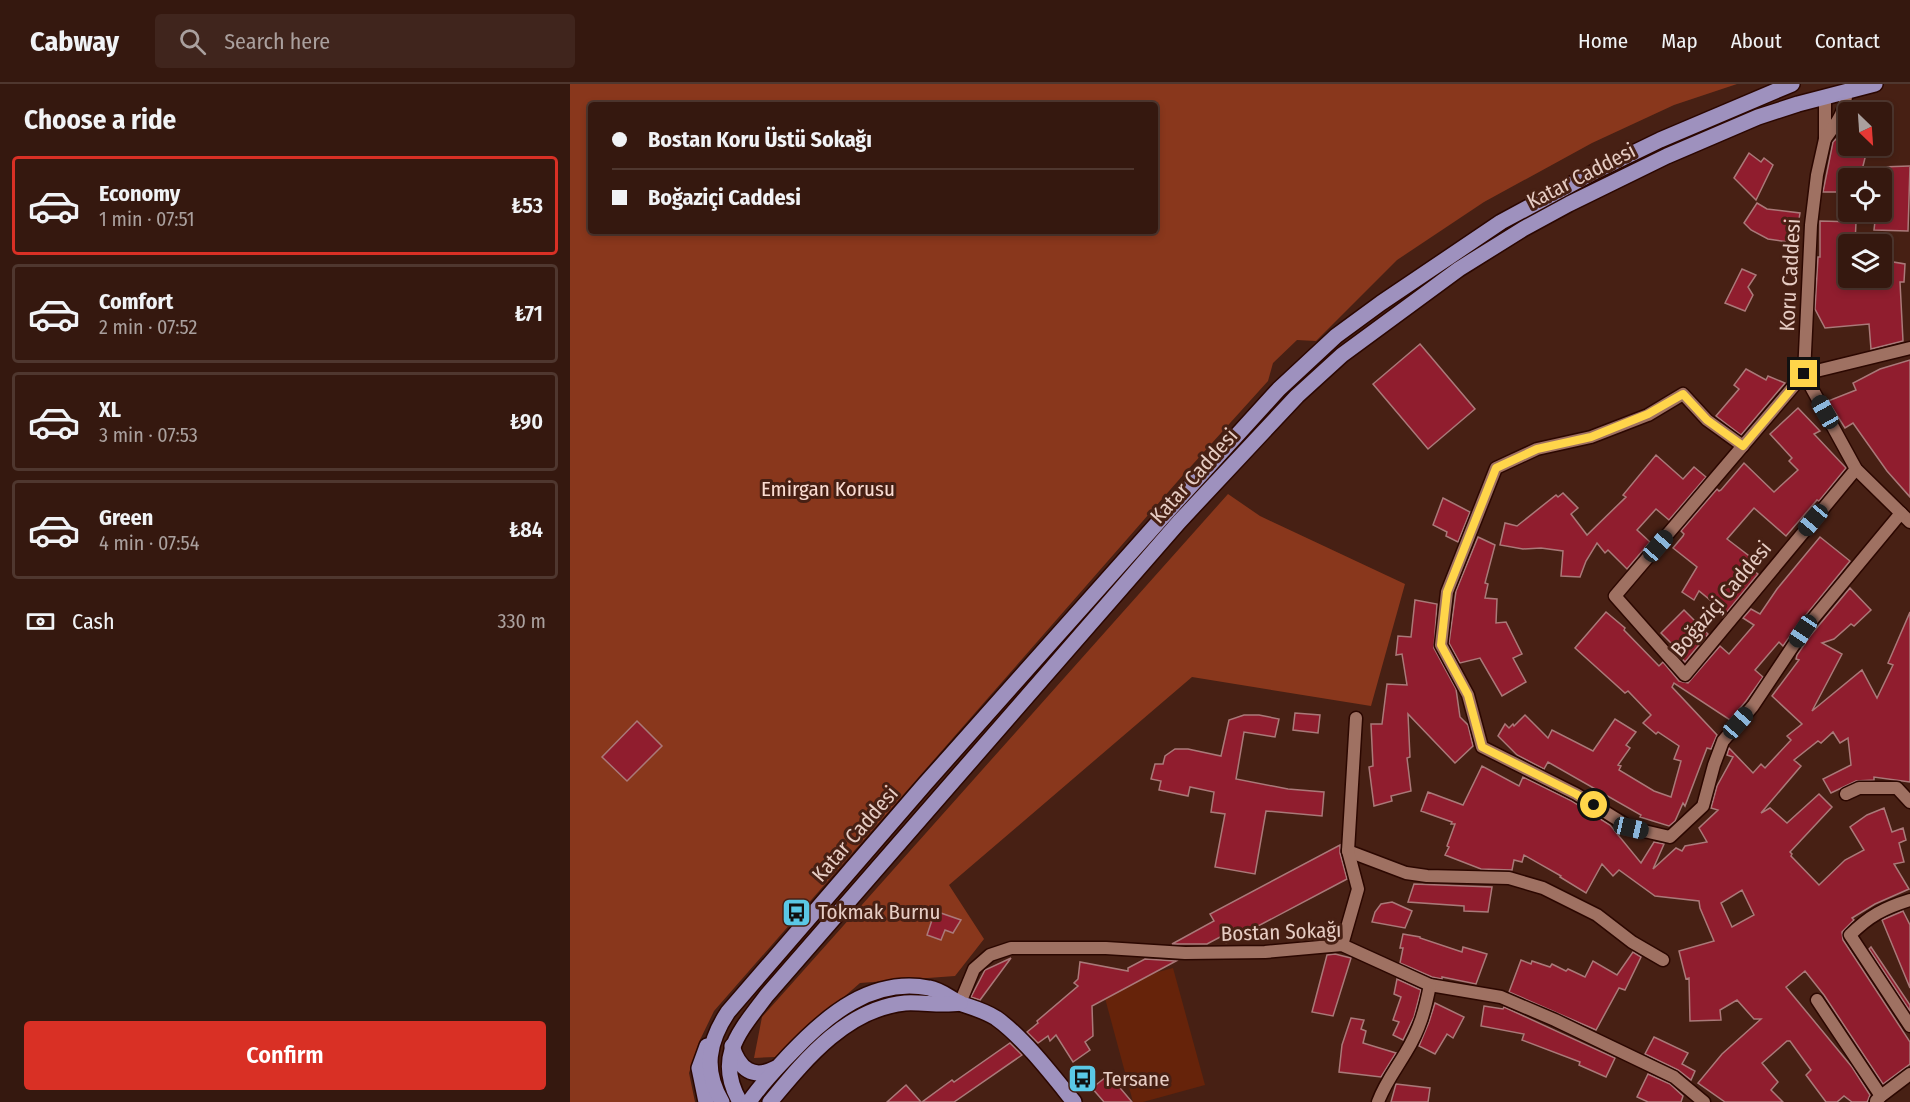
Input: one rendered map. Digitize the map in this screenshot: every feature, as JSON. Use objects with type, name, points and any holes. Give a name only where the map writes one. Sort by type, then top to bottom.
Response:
[{"type":"main road","name":"Katar Caddesi","points":[[722,1102],[715,1089],[710,1063],[711,1045],[716,1031],[728,1012],[925,784],[1279,389],[1336,336],[1501,222],[1660,140],[1792,84]]},
{"type":"main road","name":"Katar Caddesi","points":[[732,1046],[767,995],[1171,531],[1297,396],[1342,355],[1459,268],[1569,204],[1667,156],[1823,90],[1875,84]]},
{"type":"main road","points":[[749,1102],[778,1066],[806,1037],[834,1013],[851,1001],[870,993],[885,988],[910,986],[931,988],[997,1019],[1045,1067],[1074,1102]]},
{"type":"main road","points":[[770,1102],[839,1029],[854,1020],[872,1012],[904,1004],[960,1003]]},
{"type":"main road","points":[[706,1102],[699,1068],[716,1031]]},
{"type":"main road","points":[[732,1046],[738,1061],[748,1071],[764,1072],[778,1066]]},
{"type":"main road","points":[[732,1046],[728,1064],[734,1089],[740,1102]]},
{"type":"street","points":[[1826,139],[1841,116],[1846,97],[1845,87]]},
{"type":"street","points":[[1823,90],[1826,139]]},
{"type":"street","name":"Koru Caddesi","points":[[1804,374],[1811,225],[1817,175],[1826,139]]},
{"type":"street","points":[[1743,446],[1707,420],[1683,394],[1648,414],[1591,437],[1537,449],[1496,468],[1447,592],[1441,645],[1468,695],[1482,747],[1576,794],[1631,828],[1670,837],[1702,806],[1723,741],[1753,706],[1809,623],[1905,517],[1856,469],[1804,374],[1910,348]]},
{"type":"street","name":"Boğaziçi Caddesi","points":[[1804,374],[1615,596],[1685,675],[1856,469]]},
{"type":"street","points":[[1342,945],[1358,890],[1348,851],[1356,718]]},
{"type":"street","points":[[1846,794],[1859,788],[1897,788],[1910,802]]},
{"type":"street","points":[[1348,851],[1406,873],[1427,876],[1509,878],[1544,888],[1597,915],[1632,942],[1663,960]]},
{"type":"street","points":[[1910,900],[1866,918],[1850,935],[1910,1026]]},
{"type":"street","name":"Bostan Sokağı","points":[[960,1003],[974,969],[990,955],[1011,948],[1106,948],[1185,954],[1265,952],[1342,945],[1430,985],[1501,998],[1555,1020],[1674,1077],[1704,1102]]},
{"type":"street","points":[[1378,1102],[1384,1085],[1407,1050],[1425,1014],[1430,985]]},
{"type":"street","points":[[1817,1000],[1878,1099],[1910,1074]]},
{"type":"shaded area","points":[[1173,968],[1205,1085],[1143,1102],[1133,1102],[1102,987]]},
{"type":"green space","name":"Emirgan Korusu","points":[[570,84],[1737,84],[1674,105],[1592,143],[1484,202],[1397,260],[1316,341],[1297,340],[1273,363],[1268,381],[714,1011],[699,1042],[689,1073],[695,1102],[570,1102]]},
{"type":"green space","points":[[1228,494],[1260,516],[1405,584],[1371,706],[1192,677],[949,885],[984,939],[955,976],[860,983],[775,1057],[754,1058],[762,1017]]},
{"type":"building","points":[[1838,136],[1838,156],[1866,156],[1862,168],[1838,168],[1838,192],[1823,192],[1833,142]]},
{"type":"building","points":[[1749,153],[1761,162],[1764,158],[1773,165],[1756,200],[1734,178]]},
{"type":"building","points":[[1910,166],[1908,231],[1874,230],[1875,222],[1892,222],[1892,168],[1881,167]]},
{"type":"building","points":[[1757,203],[1767,209],[1800,213],[1795,243],[1768,239],[1751,230],[1744,223]]},
{"type":"building","points":[[1820,221],[1856,222],[1855,234],[1838,234],[1838,288],[1892,288],[1892,262],[1905,264],[1904,282],[1900,282],[1903,341],[1871,349],[1869,324],[1825,328],[1815,309],[1818,257],[1820,257]]},
{"type":"building","points":[[1742,269],[1756,275],[1748,287],[1753,295],[1745,311],[1725,303]]},
{"type":"building","points":[[1420,344],[1475,409],[1428,449],[1373,384]]},
{"type":"building","points":[[1910,360],[1910,497],[1887,471],[1853,423],[1845,428],[1828,401],[1856,390],[1853,383],[1880,369]]},
{"type":"building","points":[[1746,369],[1766,380],[1768,376],[1785,383],[1741,435],[1716,416],[1739,389],[1734,385]]},
{"type":"building","points":[[1798,408],[1820,431],[1814,434],[1846,468],[1786,536],[1754,508],[1727,539],[1757,562],[1752,569],[1758,574],[1726,613],[1699,591],[1694,600],[1682,592],[1697,567],[1673,548],[1684,534],[1681,531],[1717,489],[1721,490],[1744,463],[1774,492],[1798,470],[1789,461],[1792,458],[1770,434]]},
{"type":"building","points":[[1656,455],[1683,479],[1694,467],[1706,477],[1669,520],[1656,509],[1637,530],[1650,542],[1627,569],[1608,550],[1605,553],[1597,543],[1580,577],[1561,576],[1563,551],[1541,548],[1523,549],[1500,545],[1505,523],[1517,526],[1556,495],[1558,497],[1563,493],[1578,508],[1571,514],[1587,535],[1626,497],[1623,495]]},
{"type":"building","points":[[1443,498],[1470,512],[1458,542],[1446,536],[1447,532],[1433,525]]},
{"type":"building","points":[[1478,537],[1495,545],[1485,583],[1488,584],[1485,598],[1497,599],[1496,623],[1506,622],[1522,654],[1513,658],[1526,682],[1502,696],[1480,658],[1460,663],[1449,643],[1456,591]]},
{"type":"building","points":[[1820,537],[1850,561],[1783,646],[1779,642],[1755,670],[1763,677],[1730,720],[1674,683],[1672,687],[1717,735],[1711,749],[1707,748],[1685,806],[1683,803],[1675,821],[1669,826],[1640,817],[1641,815],[1548,762],[1544,769],[1517,755],[1498,736],[1505,724],[1509,728],[1513,724],[1514,726],[1525,715],[1548,738],[1552,730],[1593,751],[1615,719],[1636,732],[1626,745],[1630,748],[1618,765],[1621,766],[1619,770],[1654,791],[1671,797],[1681,761],[1674,759],[1679,746],[1658,732],[1656,734],[1643,723],[1651,715],[1628,691],[1625,693],[1575,648],[1606,612],[1625,628],[1624,630],[1659,666],[1663,662],[1679,681],[1688,683],[1720,646],[1729,654],[1754,625],[1743,618],[1751,609],[1760,614],[1777,589]]},
{"type":"building","points":[[1850,588],[1871,610],[1854,626],[1851,624],[1834,639],[1822,643],[1842,654],[1812,711],[1862,670],[1877,698],[1893,665],[1888,663],[1910,612],[1910,782],[1874,777],[1874,780],[1856,781],[1831,793],[1823,779],[1851,765],[1848,738],[1840,743],[1833,732],[1821,743],[1818,741],[1794,760],[1801,766],[1761,813],[1770,808],[1787,823],[1819,794],[1832,807],[1790,852],[1791,856],[1819,885],[1845,860],[1864,850],[1850,827],[1867,815],[1884,808],[1892,832],[1903,828],[1906,840],[1899,843],[1904,862],[1894,864],[1909,889],[1875,904],[1852,918],[1854,920],[1842,932],[1843,940],[1910,1042],[1910,1064],[1883,1084],[1824,995],[1805,971],[1786,987],[1852,1067],[1870,1095],[1867,1102],[1852,1102],[1844,1096],[1837,1102],[1826,1102],[1806,1075],[1811,1070],[1790,1041],[1787,1041],[1762,1063],[1778,1082],[1771,1090],[1783,1102],[1725,1102],[1698,1083],[1722,1054],[1761,1019],[1754,1019],[1737,1000],[1720,1010],[1721,1020],[1690,1021],[1689,978],[1686,979],[1679,951],[1714,941],[1699,901],[1655,896],[1619,870],[1613,876],[1602,864],[1586,893],[1524,855],[1522,862],[1514,860],[1512,870],[1481,869],[1445,855],[1455,824],[1421,811],[1428,792],[1463,805],[1482,766],[1519,786],[1523,777],[1572,801],[1610,825],[1641,863],[1654,842],[1664,844],[1653,869],[1676,848],[1682,851],[1685,846],[1707,842],[1699,828],[1718,810],[1711,808],[1717,786],[1733,757],[1727,755],[1729,748],[1753,773],[1761,764],[1765,768],[1791,740],[1787,736],[1802,724],[1772,696],[1799,660],[1796,659],[1797,655]],"holes":[[[1742,890],[1754,915],[1732,927],[1721,903]]]},
{"type":"building","points":[[1415,600],[1437,604],[1434,648],[1456,689],[1460,717],[1468,725],[1473,746],[1455,763],[1408,714],[1410,757],[1407,758],[1411,791],[1391,796],[1392,801],[1374,806],[1369,767],[1373,766],[1371,724],[1382,724],[1387,684],[1407,685],[1402,654],[1396,655],[1398,636],[1411,637]]},
{"type":"building","points":[[1684,610],[1708,634],[1685,662],[1675,651],[1677,649],[1661,633]]},
{"type":"building","points":[[1295,713],[1320,715],[1318,733],[1293,730]]},
{"type":"building","points":[[1244,715],[1279,719],[1275,737],[1244,732],[1236,779],[1288,789],[1324,792],[1322,816],[1266,811],[1255,874],[1215,867],[1225,814],[1211,812],[1214,792],[1190,787],[1188,796],[1159,790],[1161,781],[1151,779],[1155,764],[1163,764],[1165,756],[1175,749],[1188,749],[1221,756],[1229,720]]},
{"type":"building","points":[[637,721],[662,746],[627,781],[602,757]]},
{"type":"building","points":[[1340,845],[1347,879],[1226,943],[1222,936],[1207,944],[1172,944],[1214,921],[1210,914]]},
{"type":"building","points":[[1414,884],[1492,887],[1488,912],[1464,911],[1464,906],[1408,902]]},
{"type":"building","points":[[1392,902],[1412,911],[1405,928],[1372,922],[1381,904]]},
{"type":"building","points":[[935,911],[961,920],[953,933],[945,930],[941,940],[927,935]]},
{"type":"building","points":[[1903,911],[1910,925],[1910,988],[1882,920]]},
{"type":"building","points":[[1403,934],[1420,937],[1462,952],[1463,947],[1487,954],[1476,984],[1432,977],[1400,963]]},
{"type":"building","points":[[1871,947],[1910,1005],[1910,1011],[1869,949]]},
{"type":"building","points":[[1633,952],[1641,957],[1625,990],[1619,988],[1596,1030],[1509,992],[1521,960],[1550,967],[1552,964],[1585,977],[1593,961],[1617,975]]},
{"type":"building","points":[[1335,954],[1351,958],[1333,1016],[1312,1012],[1327,955]]},
{"type":"building","points":[[1011,958],[980,1000],[971,997],[985,970]]},
{"type":"building","points":[[1145,959],[1176,961],[1092,1006],[1093,1036],[1085,1042],[1090,1050],[1073,1062],[1056,1035],[1050,1041],[1048,1036],[1038,1043],[1027,1032],[1078,986],[1074,983],[1078,979],[1080,962],[1128,971],[1128,968]]},
{"type":"building","points":[[1397,979],[1421,990],[1414,1017],[1403,1040],[1393,1035],[1399,1022],[1393,1020],[1401,997],[1394,994]]},
{"type":"building","points":[[1435,1003],[1464,1017],[1453,1038],[1447,1034],[1435,1054],[1419,1046]]},
{"type":"building","points":[[1484,1006],[1503,1009],[1504,1007],[1615,1058],[1606,1077],[1579,1065],[1580,1062],[1522,1040],[1524,1034],[1481,1026]]},
{"type":"building","points":[[1351,1018],[1364,1020],[1361,1029],[1366,1031],[1363,1043],[1396,1053],[1381,1077],[1339,1072],[1342,1045]]},
{"type":"building","points":[[1654,1037],[1688,1053],[1682,1064],[1695,1071],[1691,1080],[1678,1070],[1645,1054]]},
{"type":"building","points":[[1010,1043],[1022,1055],[954,1102],[922,1102],[952,1080],[954,1082]]},
{"type":"building","points":[[1648,1074],[1670,1084],[1683,1096],[1681,1102],[1648,1102],[1637,1097]]},
{"type":"building","points":[[1106,1077],[1114,1085],[1116,1083],[1132,1102],[1104,1102],[1092,1088]]},
{"type":"building","points":[[1396,1084],[1430,1088],[1428,1102],[1391,1102]]},
{"type":"building","points":[[906,1085],[921,1102],[887,1102]]},
{"type":"place","name":"Tokmak Burnu","points":[[797,912]]},
{"type":"place","name":"Tersane","points":[[1082,1079]]},
{"type":"route","points":[[1594,805],[1482,747],[1468,695],[1441,645],[1447,592],[1496,468],[1537,449],[1591,437],[1648,414],[1683,394],[1707,420],[1743,446],[1804,374]]}]
